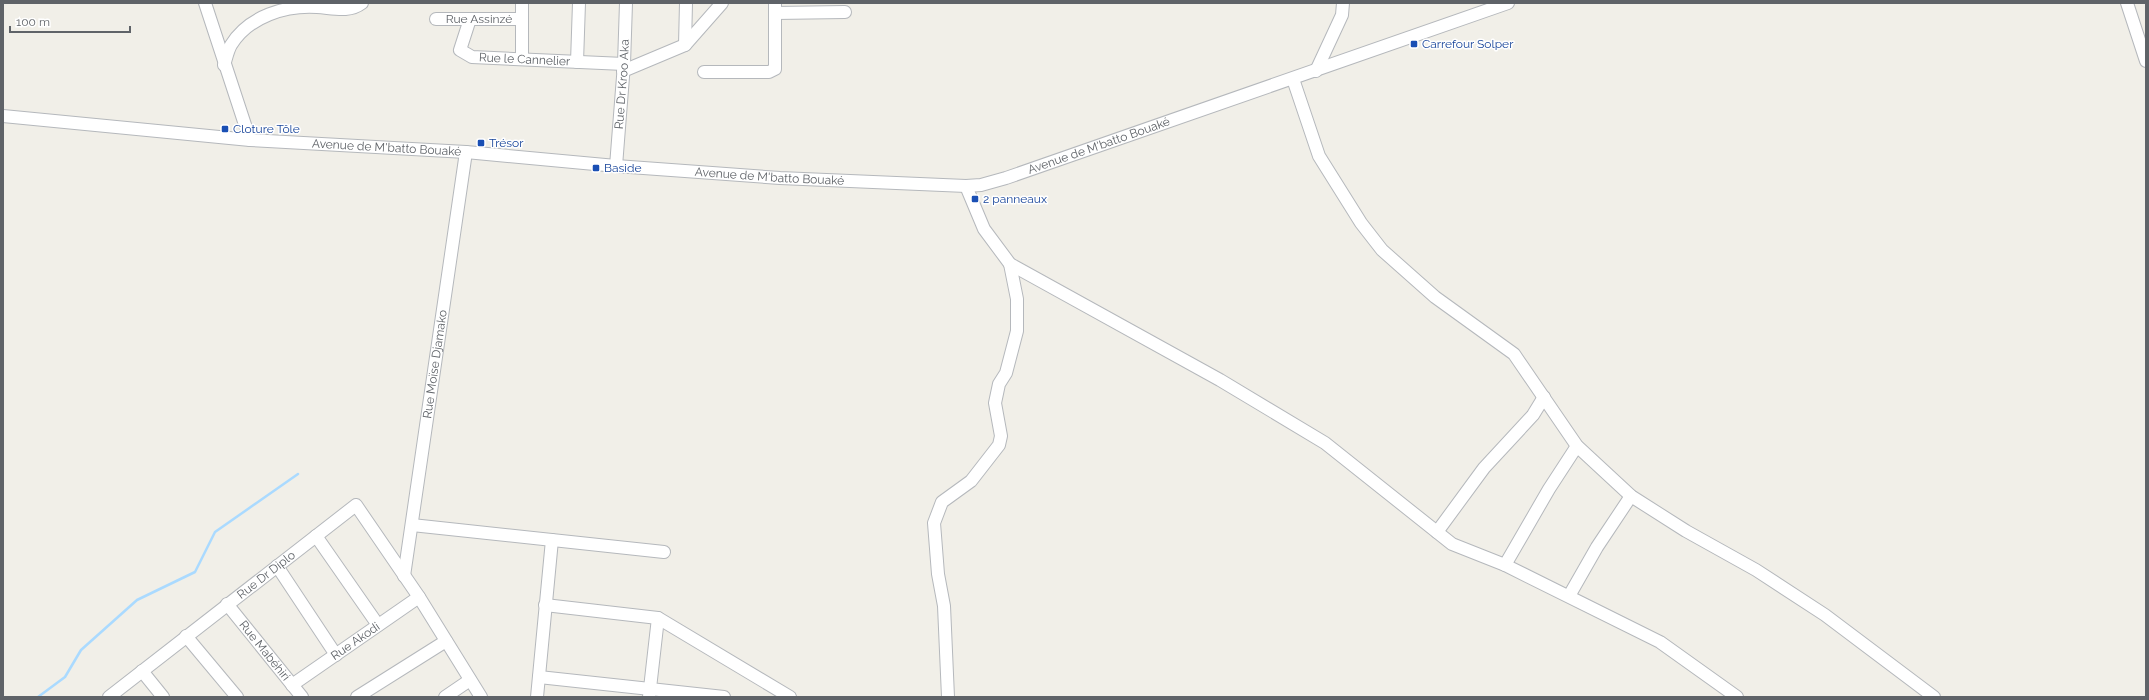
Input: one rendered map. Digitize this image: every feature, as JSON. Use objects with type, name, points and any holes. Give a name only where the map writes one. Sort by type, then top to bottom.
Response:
[{"type":"street","points":[[205,3],[224,65],[250,140]]},
{"type":"street","points":[[224,65],[231,45],[244,29],[266,16],[296,6],[345,9],[356,8],[362,3]]},
{"type":"street","points":[[522,3],[522,59]]},
{"type":"street","points":[[577,62],[579,3]]},
{"type":"street","name":"Rue Dr Kroo Aka","points":[[616,166],[626,3]]},
{"type":"street","points":[[685,45],[686,3]]},
{"type":"street","points":[[623,68],[685,45],[722,3]]},
{"type":"street","points":[[1316,71],[1342,15],[1343,3]]},
{"type":"street","name":"Avenue de M'batto Bouaké","points":[[3,116],[250,140],[466,152],[616,166],[780,178],[966,186],[981,185],[1006,178],[1293,79],[1508,3]]},
{"type":"street","points":[[2126,3],[2146,61]]},
{"type":"street","points":[[704,72],[769,72],[775,69],[775,8],[845,12]]},
{"type":"street","name":"Rue Assinzé","points":[[436,18],[522,20]]},
{"type":"street","name":"Rue le Cannelier","points":[[470,19],[460,50],[472,57],[577,62],[623,68]]},
{"type":"street","points":[[1293,79],[1319,156],[1361,223],[1378,245],[1436,297],[1514,354],[1577,446],[1631,496],[1686,531],[1756,570],[1825,615],[1934,697]]},
{"type":"street","name":"Rue Moïse Djamako","points":[[404,576],[466,152]]},
{"type":"street","points":[[948,697],[944,606],[938,574],[934,523],[942,502],[970,481],[1000,445],[1001,436],[995,403],[999,384],[1006,373],[1018,331],[1017,299],[1010,264],[984,228],[966,186]]},
{"type":"street","points":[[1010,264],[1220,380],[1324,443],[1452,544],[1505,565],[1660,642],[1737,697]]},
{"type":"street","points":[[1437,532],[1484,468],[1533,415],[1544,397]]},
{"type":"street","points":[[1505,565],[1549,489],[1577,446]]},
{"type":"street","points":[[1569,596],[1597,546],[1631,496]]},
{"type":"street","name":"Rue Dr Diplo","points":[[109,697],[356,505],[404,576]]},
{"type":"street","points":[[412,525],[664,552]]},
{"type":"street","points":[[316,536],[378,626]]},
{"type":"street","points":[[537,697],[552,540]]},
{"type":"street","points":[[277,566],[336,655]]},
{"type":"street","points":[[404,576],[481,697]]},
{"type":"street","name":"Rue Akodi","points":[[292,685],[418,597]]},
{"type":"street","name":"Rue Mabéhiri","points":[[227,604],[302,697]]},
{"type":"street","points":[[546,605],[658,618],[790,697]]},
{"type":"street","points":[[650,693],[658,618]]},
{"type":"street","points":[[186,636],[237,697]]},
{"type":"street","points":[[357,697],[446,641]]},
{"type":"street","points":[[142,671],[163,697]]},
{"type":"street","points":[[539,677],[650,693],[724,697]]},
{"type":"street","points":[[445,697],[470,680]]},
{"type":"waterway","points":[[38,697],[65,677],[81,650],[137,600],[195,572],[215,532],[298,474]]},
{"type":"place","name":"Carrefour Solper","points":[[1414,44]]},
{"type":"place","name":"Cloture Tôle","points":[[225,129]]},
{"type":"place","name":"Trésor","points":[[481,143]]},
{"type":"place","name":"Baside","points":[[596,168]]},
{"type":"place","name":"2 panneaux","points":[[975,199]]}]
